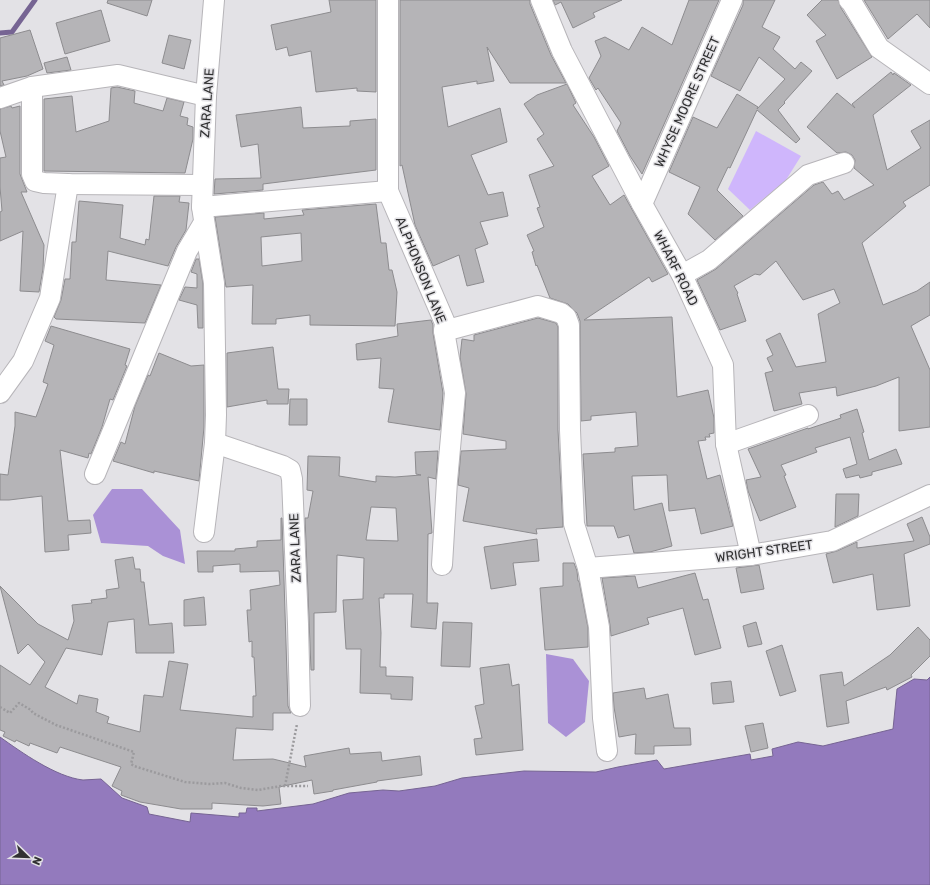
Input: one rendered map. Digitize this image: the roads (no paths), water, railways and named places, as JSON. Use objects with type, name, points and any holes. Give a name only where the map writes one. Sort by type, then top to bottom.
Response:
[{"type":"street","name":"ZARA LANE","points":[[204,532],[215,443],[216,415],[214,284],[203,215],[202,185],[206,96],[214,0]]},
{"type":"street","name":"ALPHONSON LANE","points":[[388,0],[388,191],[445,323],[444,331],[455,393],[447,480],[442,565]]},
{"type":"street","name":"WHARF ROAD","points":[[541,0],[562,51],[642,204],[682,275],[723,365],[726,444],[751,555]]},
{"type":"street","name":"WHYSE MOORE STREET","points":[[642,204],[732,0]]},
{"type":"street","points":[[849,0],[879,48],[930,84]]},
{"type":"street","points":[[0,98],[32,87],[118,75],[206,96]]},
{"type":"street","points":[[32,87],[32,174],[36,181],[44,183],[68,184],[202,185]]},
{"type":"street","points":[[682,275],[709,260],[808,176],[844,163]]},
{"type":"street","points":[[0,393],[23,361],[50,298],[68,184]]},
{"type":"street","points":[[95,474],[203,215],[388,191]]},
{"type":"street","points":[[444,331],[538,306],[561,313],[566,317],[569,325],[570,430],[574,524],[588,568],[599,627],[603,718],[607,751]]},
{"type":"street","points":[[726,444],[808,415]]},
{"type":"street","name":"ZARA LANE","points":[[215,443],[283,466],[290,470],[292,479],[295,537],[300,706]]},
{"type":"street","name":"WRIGHT STREET","points":[[588,568],[751,555],[832,541],[930,495]]},
{"type":"waterway","points":[[0,33],[12,32],[35,0]]}]
